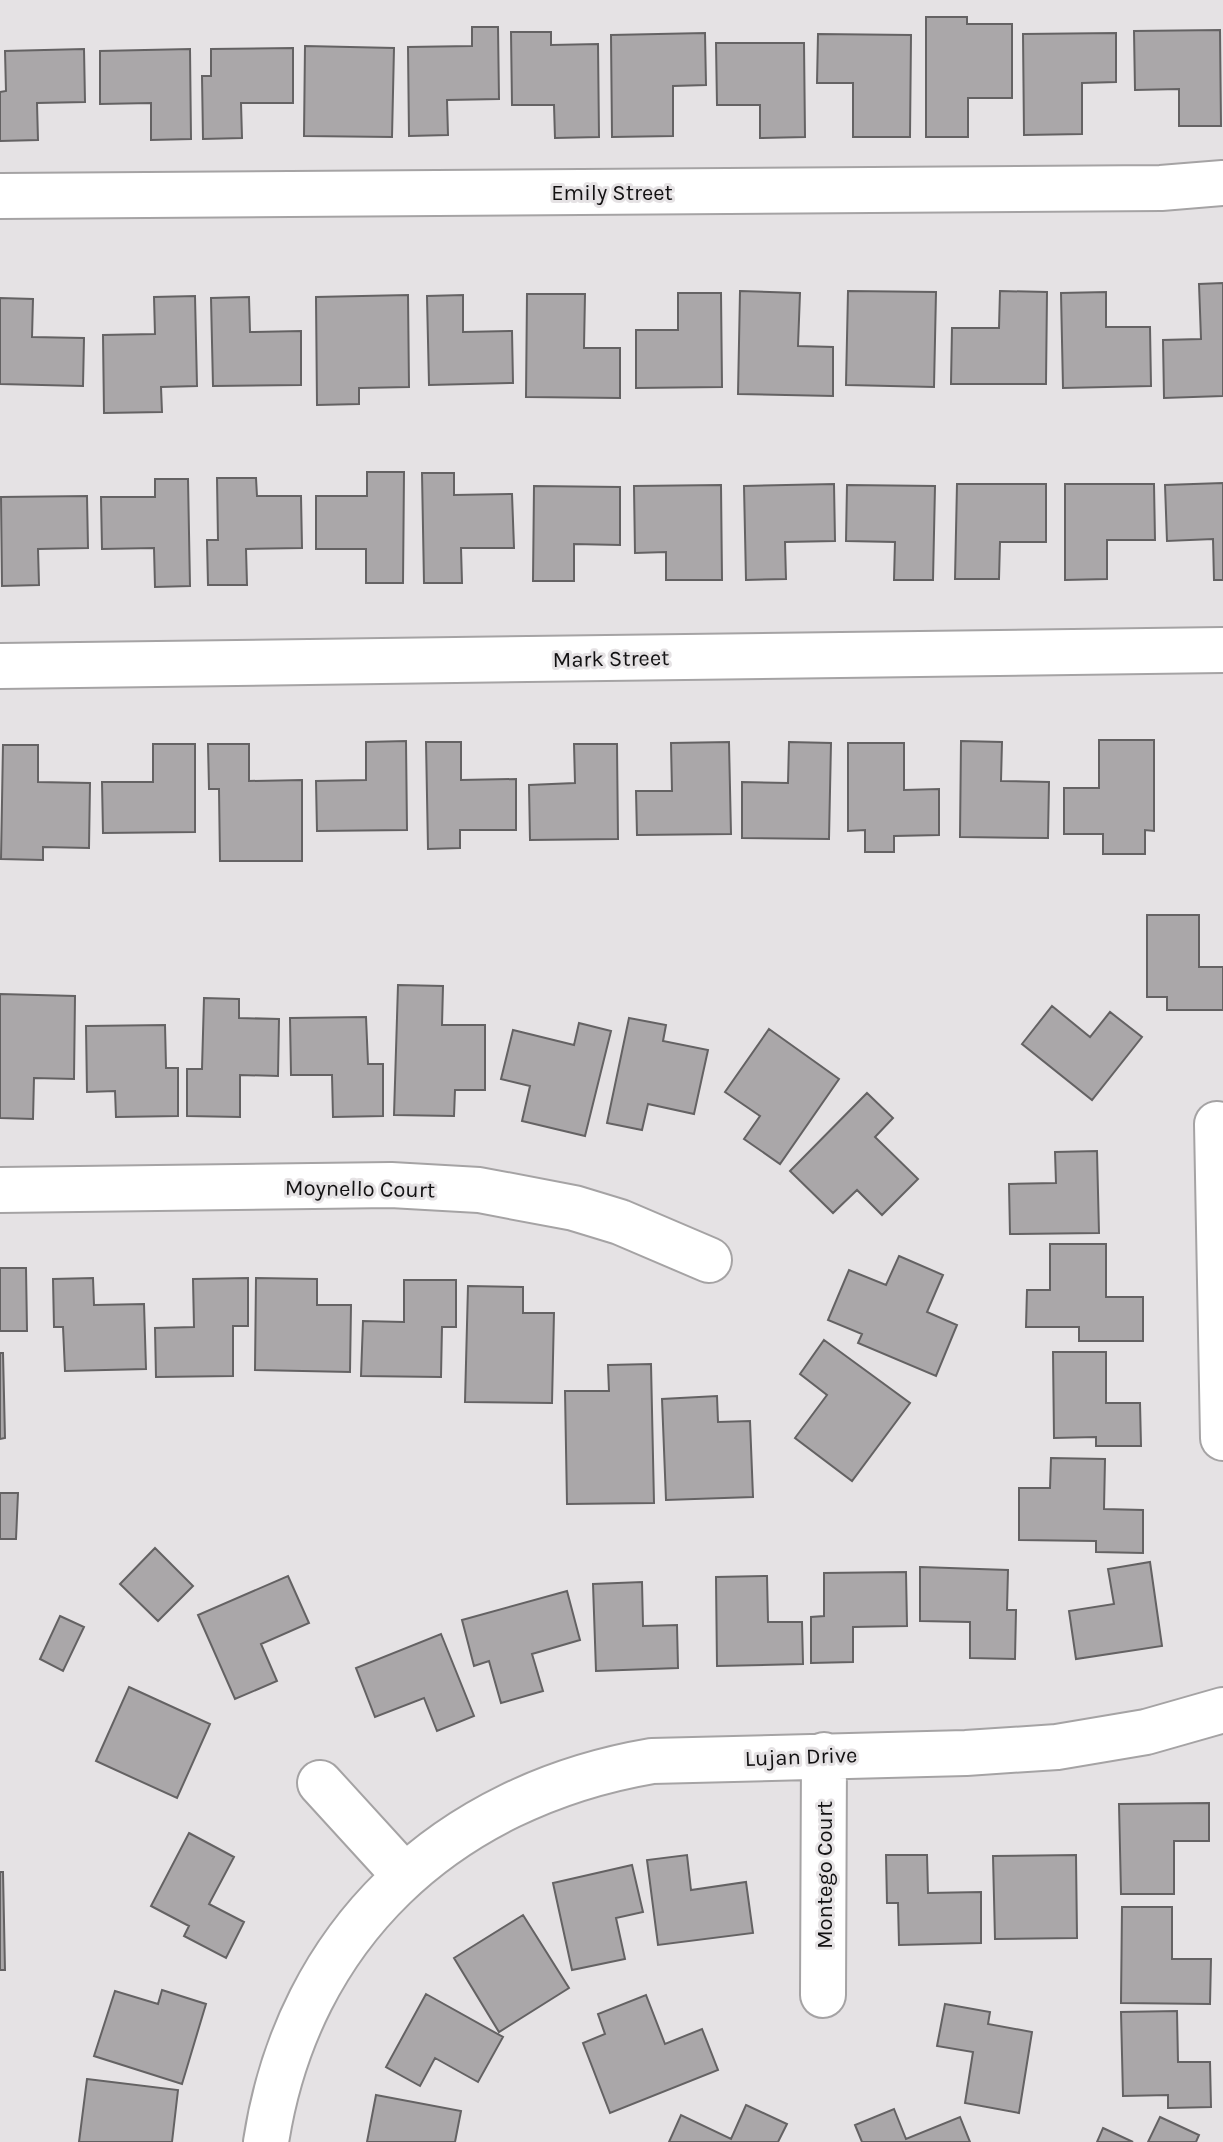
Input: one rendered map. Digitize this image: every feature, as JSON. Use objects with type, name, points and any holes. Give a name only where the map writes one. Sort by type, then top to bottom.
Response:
[{"type":"street","name":"Emily Street","points":[[0,196],[1145,188],[1223,183]]},
{"type":"street","name":"Mark Street","points":[[0,666],[1223,650]]},
{"type":"street","points":[[1217,1124],[1223,1438]]},
{"type":"street","name":"Moynello Court","points":[[0,1190],[391,1185],[479,1190],[574,1208],[620,1222],[709,1260]]},
{"type":"street","name":"Lujan Drive","points":[[266,2142],[283,2063],[300,2020],[346,1940],[404,1875],[477,1820],[561,1782],[652,1761],[966,1753],[1057,1747],[1146,1732],[1223,1710]]},
{"type":"street","name":"Montego Court","points":[[823,1995],[824,1755]]},
{"type":"street","points":[[320,1783],[404,1875]]},
{"type":"building","points":[[926,17],[967,17],[967,24],[1012,24],[1012,98],[968,98],[968,137],[926,137]]},
{"type":"building","points":[[472,27],[498,27],[499,99],[447,100],[448,135],[409,136],[408,47],[472,46]]},
{"type":"building","points":[[1220,30],[1221,126],[1179,126],[1179,89],[1135,90],[1134,31]]},
{"type":"building","points":[[511,32],[551,32],[551,45],[598,44],[599,137],[555,138],[554,105],[512,105]]},
{"type":"building","points":[[705,33],[706,85],[673,86],[673,136],[612,137],[611,35]]},
{"type":"building","points":[[1116,33],[1116,82],[1082,83],[1082,134],[1024,135],[1023,34]]},
{"type":"building","points":[[818,34],[911,35],[910,137],[853,137],[853,83],[817,83]]},
{"type":"building","points":[[716,43],[804,43],[805,137],[760,138],[760,105],[717,105]]},
{"type":"building","points":[[305,46],[394,48],[392,137],[304,136]]},
{"type":"building","points":[[293,48],[293,103],[241,103],[242,138],[203,139],[202,76],[211,76],[211,49]]},
{"type":"building","points":[[84,49],[85,102],[37,103],[38,140],[0,141],[0,92],[6,91],[5,51]]},
{"type":"building","points":[[190,49],[191,139],[151,140],[151,103],[100,104],[100,51]]},
{"type":"building","points":[[1223,283],[1223,396],[1164,398],[1163,340],[1201,339],[1199,284]]},
{"type":"building","points":[[740,291],[800,293],[798,346],[833,347],[833,396],[738,394]]},
{"type":"building","points":[[848,291],[936,292],[934,387],[846,385]]},
{"type":"building","points":[[1000,291],[1047,292],[1046,384],[951,384],[952,328],[999,328]]},
{"type":"building","points":[[1106,292],[1106,327],[1150,327],[1151,386],[1063,388],[1061,293]]},
{"type":"building","points":[[678,293],[721,293],[722,387],[636,388],[636,330],[678,330]]},
{"type":"building","points":[[527,294],[585,294],[584,348],[620,348],[620,398],[526,397]]},
{"type":"building","points":[[408,295],[409,387],[359,388],[359,404],[317,405],[316,297]]},
{"type":"building","points":[[463,295],[463,332],[512,331],[513,383],[429,385],[427,296]]},
{"type":"building","points":[[195,296],[197,386],[161,387],[162,412],[104,413],[103,335],[155,334],[154,297]]},
{"type":"building","points":[[249,297],[250,332],[301,331],[301,385],[213,386],[211,298]]},
{"type":"building","points":[[0,298],[33,299],[32,337],[84,338],[83,386],[0,384]]},
{"type":"building","points":[[367,472],[404,472],[403,583],[366,583],[366,549],[316,549],[316,496],[367,496]]},
{"type":"building","points":[[422,473],[454,473],[454,495],[512,494],[514,548],[461,548],[462,583],[424,583]]},
{"type":"building","points":[[217,478],[256,478],[257,496],[301,496],[302,548],[246,549],[247,585],[208,585],[207,540],[218,540]]},
{"type":"building","points":[[155,479],[188,479],[190,586],[155,587],[154,548],[102,549],[101,497],[155,497]]},
{"type":"building","points":[[1223,483],[1223,580],[1214,580],[1213,539],[1167,541],[1165,485]]},
{"type":"building","points":[[834,484],[835,541],[785,542],[786,579],[746,580],[744,486]]},
{"type":"building","points":[[957,484],[1046,484],[1046,542],[1000,542],[999,579],[955,579]]},
{"type":"building","points":[[1065,484],[1154,484],[1155,540],[1107,540],[1107,579],[1065,580]]},
{"type":"building","points":[[721,485],[722,580],[666,580],[666,552],[635,553],[634,486]]},
{"type":"building","points":[[847,485],[935,486],[933,580],[894,580],[895,542],[846,541]]},
{"type":"building","points":[[534,486],[620,487],[620,545],[574,544],[574,581],[533,581]]},
{"type":"building","points":[[87,496],[88,548],[38,549],[39,585],[2,586],[1,497]]},
{"type":"building","points":[[1099,740],[1154,740],[1154,831],[1145,830],[1145,854],[1103,854],[1103,834],[1064,834],[1064,788],[1099,788]]},
{"type":"building","points":[[406,741],[407,830],[317,831],[316,781],[366,780],[366,742]]},
{"type":"building","points":[[961,741],[1002,742],[1001,781],[1049,782],[1048,838],[960,837]]},
{"type":"building","points":[[426,742],[461,742],[461,780],[516,779],[516,830],[460,830],[460,848],[428,849]]},
{"type":"building","points":[[729,742],[731,834],[637,835],[636,791],[672,791],[671,743]]},
{"type":"building","points":[[789,742],[831,743],[829,839],[742,838],[742,782],[788,783]]},
{"type":"building","points":[[848,743],[904,743],[904,790],[939,789],[939,835],[894,836],[894,852],[865,852],[865,830],[848,831]]},
{"type":"building","points":[[153,744],[195,744],[195,832],[103,833],[102,782],[153,782]]},
{"type":"building","points":[[208,744],[249,744],[249,781],[302,780],[302,861],[220,861],[219,789],[209,789]]},
{"type":"building","points":[[574,744],[617,744],[618,839],[530,840],[529,785],[575,783]]},
{"type":"building","points":[[3,745],[38,745],[38,782],[90,783],[89,848],[43,847],[43,860],[1,859]]},
{"type":"building","points":[[1147,915],[1199,915],[1199,967],[1223,967],[1223,1010],[1167,1010],[1167,997],[1147,997]]},
{"type":"building","points":[[398,985],[443,986],[442,1025],[485,1025],[485,1090],[455,1090],[454,1116],[394,1115]]},
{"type":"building","points":[[0,994],[75,996],[74,1079],[34,1078],[33,1119],[0,1118]]},
{"type":"building","points":[[204,998],[239,999],[239,1018],[279,1019],[278,1076],[240,1075],[240,1117],[187,1116],[187,1069],[202,1069]]},
{"type":"building","points":[[1052,1006],[1090,1037],[1110,1012],[1142,1037],[1092,1100],[1022,1044]]},
{"type":"building","points":[[366,1017],[368,1064],[383,1064],[383,1116],[333,1117],[332,1075],[291,1075],[290,1018]]},
{"type":"building","points":[[629,1018],[666,1025],[663,1041],[708,1050],[694,1114],[648,1104],[642,1130],[607,1123]]},
{"type":"building","points":[[579,1023],[611,1031],[585,1136],[522,1121],[530,1086],[501,1079],[513,1030],[574,1045]]},
{"type":"building","points":[[165,1025],[166,1068],[178,1068],[178,1116],[116,1117],[115,1091],[87,1092],[86,1026]]},
{"type":"building","points":[[769,1029],[839,1079],[780,1164],[744,1139],[760,1116],[725,1092]]},
{"type":"building","points":[[867,1093],[893,1118],[875,1137],[918,1179],[882,1215],[857,1190],[833,1213],[790,1171]]},
{"type":"building","points":[[1097,1151],[1099,1233],[1010,1234],[1009,1184],[1056,1183],[1055,1152]]},
{"type":"building","points":[[1050,1244],[1106,1244],[1106,1297],[1143,1297],[1143,1341],[1079,1341],[1079,1327],[1026,1327],[1027,1290],[1050,1290]]},
{"type":"building","points":[[899,1256],[943,1275],[927,1312],[957,1325],[936,1376],[858,1343],[862,1334],[828,1320],[849,1270],[886,1285]]},
{"type":"building","points":[[0,1268],[26,1268],[27,1331],[0,1331]]},
{"type":"building","points":[[93,1278],[94,1305],[144,1304],[146,1369],[65,1371],[63,1327],[54,1327],[53,1279]]},
{"type":"building","points":[[248,1278],[248,1326],[233,1326],[233,1376],[156,1377],[155,1328],[194,1327],[193,1279]]},
{"type":"building","points":[[256,1278],[317,1279],[317,1305],[351,1305],[350,1372],[255,1370]]},
{"type":"building","points":[[404,1280],[456,1280],[456,1327],[442,1327],[441,1377],[361,1376],[363,1321],[404,1322]]},
{"type":"building","points":[[468,1286],[523,1287],[523,1313],[554,1313],[552,1403],[465,1402]]},
{"type":"building","points":[[824,1340],[910,1403],[852,1481],[795,1438],[827,1395],[800,1374]]},
{"type":"building","points":[[1053,1352],[1106,1352],[1106,1403],[1140,1403],[1141,1446],[1096,1446],[1096,1437],[1054,1438]]},
{"type":"building","points":[[0,1353],[3,1353],[5,1438],[0,1439]]},
{"type":"building","points":[[651,1364],[654,1503],[567,1504],[565,1391],[609,1391],[608,1365]]},
{"type":"building","points":[[717,1396],[718,1422],[750,1421],[753,1497],[666,1500],[662,1399]]},
{"type":"building","points":[[1051,1458],[1105,1459],[1104,1509],[1143,1510],[1143,1553],[1096,1552],[1096,1541],[1019,1540],[1019,1488],[1050,1488]]},
{"type":"building","points":[[0,1493],[18,1493],[16,1539],[0,1539]]},
{"type":"building","points":[[155,1548],[193,1586],[158,1621],[120,1584]]},
{"type":"building","points":[[1150,1562],[1162,1646],[1076,1659],[1069,1611],[1114,1604],[1108,1569]]},
{"type":"building","points":[[920,1567],[1008,1570],[1007,1610],[1016,1610],[1015,1659],[970,1658],[970,1622],[920,1621]]},
{"type":"building","points":[[906,1572],[907,1626],[853,1627],[853,1662],[811,1663],[811,1617],[824,1616],[824,1573]]},
{"type":"building","points":[[288,1576],[309,1623],[261,1644],[277,1681],[235,1699],[198,1615]]},
{"type":"building","points":[[767,1576],[768,1622],[802,1622],[803,1664],[717,1666],[716,1577]]},
{"type":"building","points":[[642,1582],[643,1626],[677,1625],[678,1668],[596,1671],[593,1584]]},
{"type":"building","points":[[567,1591],[580,1640],[532,1654],[543,1691],[501,1703],[489,1661],[474,1666],[462,1620]]},
{"type":"building","points":[[60,1616],[84,1627],[63,1671],[40,1659]]},
{"type":"building","points":[[441,1634],[474,1716],[437,1731],[424,1698],[375,1717],[356,1668]]},
{"type":"building","points":[[129,1687],[210,1724],[177,1798],[96,1761]]},
{"type":"building","points":[[1209,1803],[1209,1841],[1174,1841],[1174,1894],[1121,1894],[1119,1804]]},
{"type":"building","points":[[189,1833],[234,1857],[209,1904],[244,1922],[226,1958],[184,1936],[189,1926],[151,1906]]},
{"type":"building","points":[[687,1855],[691,1890],[746,1882],[753,1933],[658,1945],[647,1860]]},
{"type":"building","points":[[886,1855],[927,1855],[928,1893],[981,1892],[981,1943],[899,1945],[898,1903],[887,1903]]},
{"type":"building","points":[[1076,1855],[1077,1938],[995,1939],[993,1856]]},
{"type":"building","points":[[632,1865],[643,1912],[616,1918],[625,1959],[572,1970],[553,1883]]},
{"type":"building","points":[[0,1872],[3,1872],[5,1970],[0,1970]]},
{"type":"building","points":[[1122,1907],[1172,1907],[1172,1959],[1211,1959],[1210,2004],[1121,2003]]},
{"type":"building","points":[[523,1915],[569,1988],[499,2032],[454,1958]]},
{"type":"building","points":[[162,1990],[206,2004],[182,2084],[94,2056],[115,1991],[158,2004]]},
{"type":"building","points":[[426,1994],[503,2037],[478,2082],[435,2058],[420,2086],[386,2067]]},
{"type":"building","points":[[646,1995],[665,2044],[702,2029],[718,2070],[610,2113],[583,2043],[605,2034],[598,2014]]},
{"type":"building","points":[[945,2004],[990,2012],[988,2024],[1032,2032],[1019,2113],[965,2103],[973,2052],[937,2046]]},
{"type":"building","points":[[1177,2011],[1178,2062],[1210,2062],[1211,2107],[1168,2108],[1168,2095],[1123,2096],[1121,2012]]},
{"type":"building","points":[[87,2079],[178,2090],[172,2142],[79,2142]]},
{"type":"building","points":[[376,2095],[461,2111],[455,2142],[367,2142]]},
{"type":"building","points":[[746,2105],[787,2124],[778,2142],[669,2142],[681,2115],[731,2139]]},
{"type":"building","points":[[894,2109],[906,2139],[960,2117],[970,2142],[862,2142],[855,2125]]},
{"type":"building","points":[[1160,2117],[1199,2135],[1196,2142],[1148,2142]]},
{"type":"building","points":[[1103,2128],[1133,2142],[1097,2142]]}]
